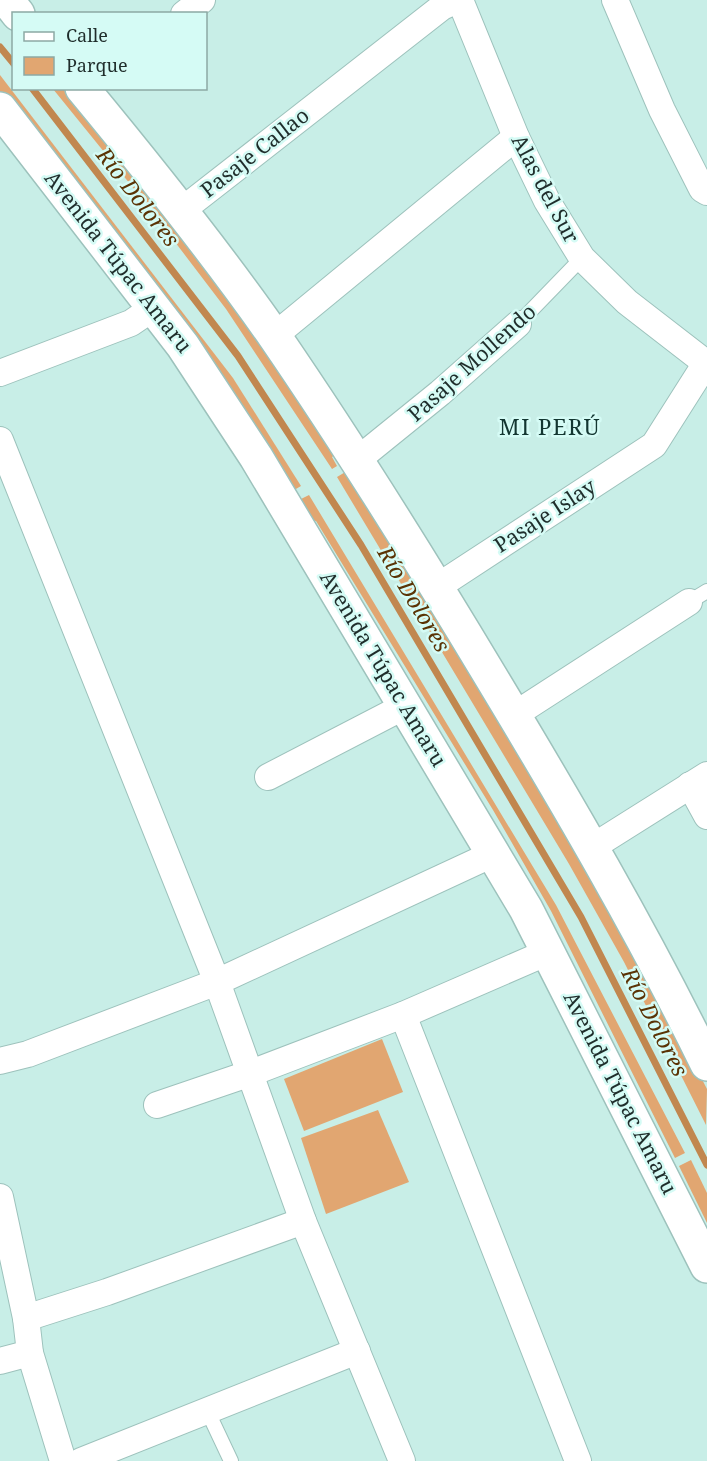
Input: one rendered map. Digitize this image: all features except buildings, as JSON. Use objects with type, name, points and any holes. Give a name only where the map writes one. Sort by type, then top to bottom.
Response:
[{"type":"street","points":[[7,0],[16,12]]},
{"type":"street","points":[[187,12],[202,0]]},
{"type":"street","name":"Pasaje Callao","points":[[181,211],[442,7],[458,0]]},
{"type":"street","name":"Alas del Sur","points":[[458,0],[516,137],[547,201],[582,258],[627,302],[706,363]]},
{"type":"street","points":[[615,0],[662,110],[702,189],[707,192]]},
{"type":"street","points":[[85,90],[181,211],[274,336],[437,587],[591,848],[675,998],[707,1064]]},
{"type":"street","name":"Avenida Túpac Amaru","points":[[0,109],[183,346],[227,411],[495,853],[548,952],[707,1266]]},
{"type":"street","points":[[274,336],[516,137]]},
{"type":"street","points":[[0,373],[131,323],[153,308]]},
{"type":"street","name":"Pasaje Mollendo","points":[[356,461],[440,393],[518,324]]},
{"type":"street","name":"Pasaje Islay","points":[[437,587],[654,444],[706,363]]},
{"type":"street","points":[[0,440],[217,982],[303,1221],[402,1461]]},
{"type":"street","points":[[514,715],[698,596]]},
{"type":"street","points":[[268,777],[405,706]]},
{"type":"street","points":[[591,848],[698,780],[707,816]]},
{"type":"street","points":[[0,1061],[28,1054],[217,982],[495,853]]},
{"type":"street","points":[[157,1105],[251,1073],[403,1015],[548,952]]},
{"type":"street","points":[[403,1015],[578,1461]]},
{"type":"street","points":[[0,1197],[26,1318],[30,1353],[63,1461]]},
{"type":"street","points":[[26,1318],[107,1292],[303,1221]]},
{"type":"street","points":[[81,1461],[357,1351]]},
{"type":"street","points":[[0,1361],[30,1353]]},
{"type":"lane","name":"Pasaje Mollendo","points":[[518,324],[582,258]]},
{"type":"lane","points":[[207,1410],[231,1461]]},
{"type":"green space","points":[[0,75],[233,378],[301,486],[289,493],[0,92]]},
{"type":"green space","points":[[54,90],[64,90],[235,304],[336,454],[332,457],[337,466],[332,469],[226,309],[143,200]]},
{"type":"green space","points":[[347,471],[427,594],[637,953],[707,1089],[706,1125],[624,962],[569,864],[337,477]]},
{"type":"green space","points":[[309,495],[556,905],[685,1153],[675,1158],[551,911],[493,810],[316,521],[304,519],[295,502]]},
{"type":"green space","points":[[382,1039],[403,1092],[304,1131],[284,1079]]},
{"type":"green space","points":[[378,1110],[409,1182],[326,1214],[301,1138]]},
{"type":"green space","points":[[691,1160],[707,1193],[707,1223],[679,1166]]},
{"type":"waterway","name":"Río Dolores","points":[[0,47],[12,62]]},
{"type":"waterway","name":"Río Dolores","points":[[34,90],[238,356],[361,545],[581,917],[707,1165]]},
{"type":"district","name":"MI PERÚ","points":[[550,427]]}]
